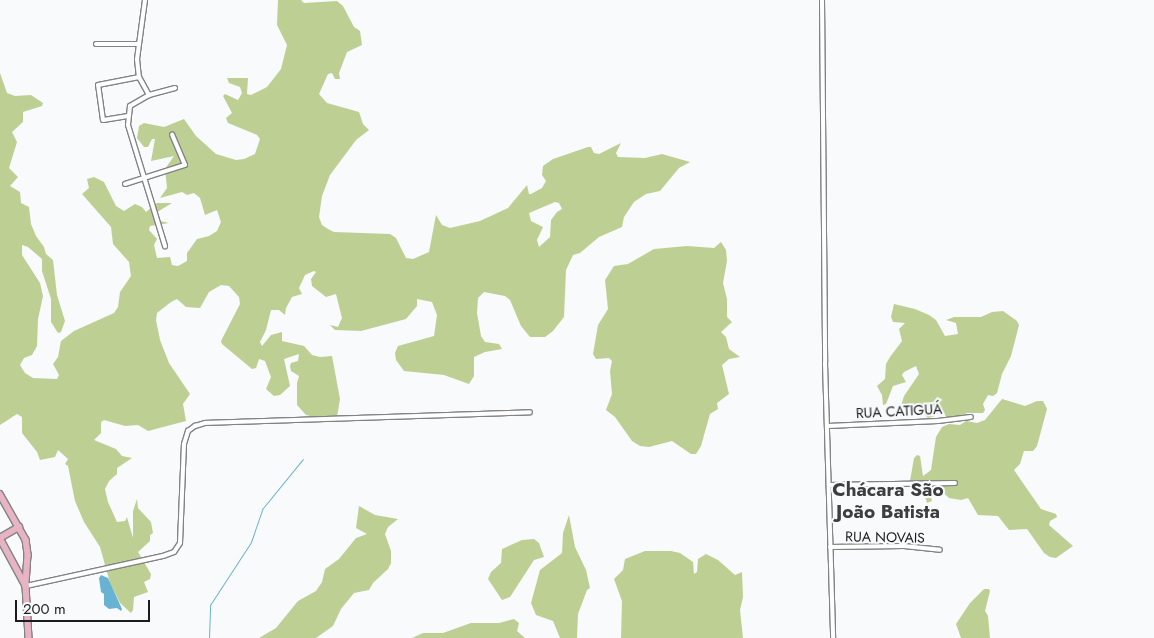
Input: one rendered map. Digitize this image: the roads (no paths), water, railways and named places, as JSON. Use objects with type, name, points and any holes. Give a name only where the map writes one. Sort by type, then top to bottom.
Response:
[{"type":"main road","points":[[0,494],[26,540],[28,555],[26,586],[29,638]]},
{"type":"main road","points":[[19,527],[0,538],[26,586]]},
{"type":"street","points":[[145,0],[138,44],[139,77],[149,95]]},
{"type":"street","points":[[822,0],[825,353],[833,638]]},
{"type":"street","points":[[96,44],[138,44]]},
{"type":"street","points":[[128,116],[103,120],[98,85],[139,77]]},
{"type":"street","points":[[165,246],[146,178],[134,148],[128,116],[130,106],[149,95],[175,88]]},
{"type":"street","points":[[125,184],[184,165],[172,135]]},
{"type":"street","points":[[26,586],[174,552],[180,543],[184,444],[188,431],[195,426],[205,424],[530,412]]},
{"type":"street","name":"RUA CATIGUÁ","points":[[828,426],[938,421],[971,417]]},
{"type":"street","points":[[830,485],[955,483]]},
{"type":"street","name":"RUA NOVAIS","points":[[830,547],[904,546],[940,550]]},
{"type":"water","points":[[101,575],[108,578],[122,609],[121,611],[117,608],[109,609],[104,605],[104,594],[101,592],[99,578]]},
{"type":"waterway","points":[[209,638],[210,605],[251,542],[263,508],[303,459]]},
{"type":"district","name":"Chácara São João Batista","points":[[888,501]]}]
